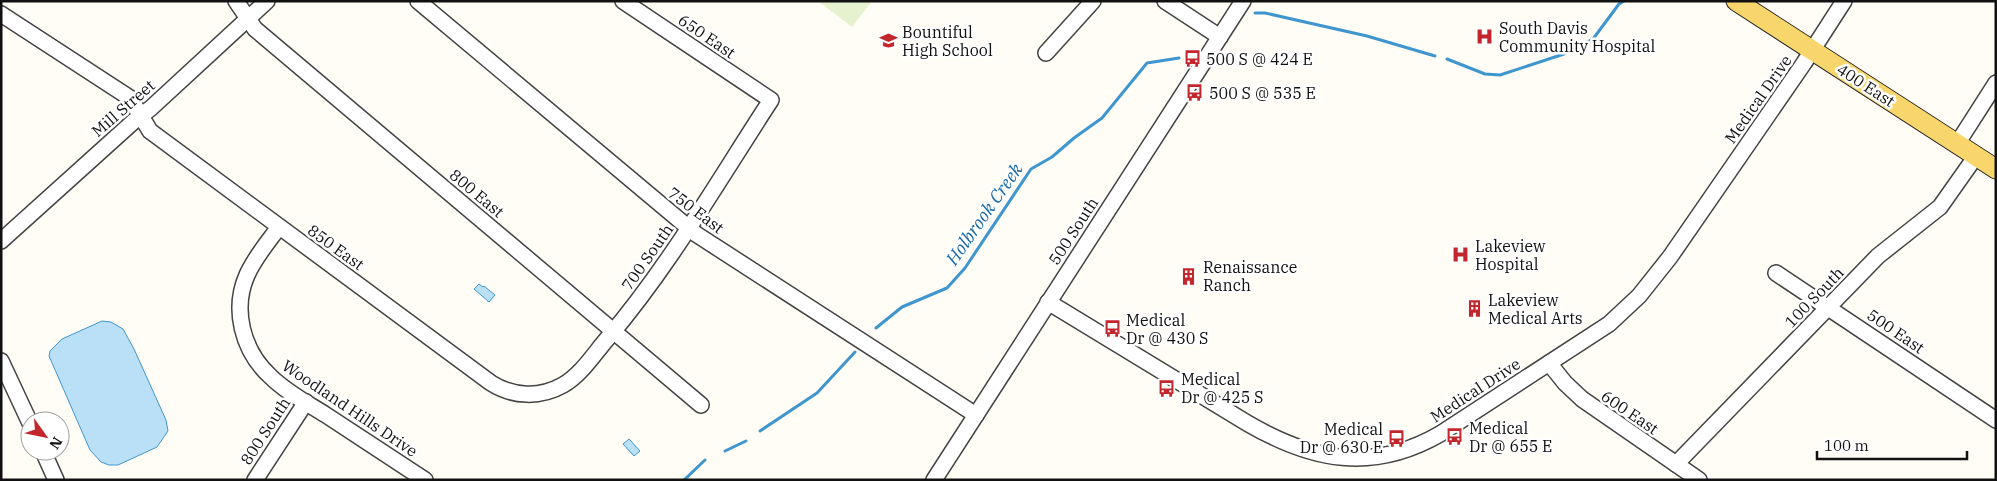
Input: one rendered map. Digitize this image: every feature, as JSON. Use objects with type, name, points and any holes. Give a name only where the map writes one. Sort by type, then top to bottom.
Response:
[{"type":"main road","name":"400 East","points":[[1736,1],[1996,169]]},
{"type":"street","name":"800 East","points":[[236,1],[255,29],[701,405]]},
{"type":"street","name":"Mill Street","points":[[1,241],[267,1]]},
{"type":"street","name":"750 East","points":[[418,1],[688,228],[976,414]]},
{"type":"street","name":"650 East","points":[[624,1],[770,100]]},
{"type":"street","points":[[1046,53],[1093,1]]},
{"type":"street","points":[[1165,1],[1220,36]]},
{"type":"street","name":"500 South","points":[[934,480],[1242,1]]},
{"type":"street","name":"Medical Drive","points":[[1048,302],[1267,435],[1299,449],[1332,456],[1374,456],[1416,446],[1440,434],[1609,324],[1631,306],[1648,287],[1844,1]]},
{"type":"street","name":"850 East","points":[[1,14],[130,98],[150,131],[491,383],[519,394]]},
{"type":"street","points":[[1956,144],[1996,83]]},
{"type":"street","name":"700 South","points":[[519,394],[542,394],[563,385],[580,371],[650,286],[770,100]]},
{"type":"street","name":"100 South","points":[[1676,464],[1884,250],[1940,207],[1976,156]]},
{"type":"street","name":"Woodland Hills Drive","points":[[279,227],[248,274],[241,301],[241,319],[246,340],[255,360],[271,377],[306,402],[425,480]]},
{"type":"street","name":"500 East","points":[[1776,273],[1996,420]]},
{"type":"street","points":[[1,361],[24,411]]},
{"type":"street","name":"600 East","points":[[1549,363],[1565,384],[1582,400],[1700,480]]},
{"type":"street","name":"800 South","points":[[254,480],[306,402]]},
{"type":"street","points":[[47,461],[56,480]]},
{"type":"green space","points":[[818,1],[872,1],[852,27]]},
{"type":"water","points":[[479,284],[495,295],[489,302],[474,289]]},
{"type":"water","points":[[102,321],[111,322],[123,329],[166,420],[168,431],[157,447],[118,465],[109,465],[101,462],[90,450],[49,356],[50,351],[62,339]]},
{"type":"water","points":[[629,439],[640,451],[634,456],[623,444]]},
{"type":"waterway","name":"Holbrook Creek","points":[[1447,59],[1485,74],[1500,75],[1564,54],[1593,39],[1619,4],[1624,1]]},
{"type":"waterway","name":"Holbrook Creek","points":[[1255,13],[1265,13],[1367,36],[1435,56]]},
{"type":"waterway","name":"Holbrook Creek","points":[[876,328],[902,307],[947,288],[965,268],[1031,169],[1052,157],[1102,118],[1147,63],[1179,58]]},
{"type":"waterway","name":"Holbrook Creek","points":[[760,431],[817,393],[855,352]]},
{"type":"waterway","points":[[725,451],[746,441]]},
{"type":"waterway","name":"Holbrook Creek","points":[[684,480],[705,460]]},
{"type":"place","name":"South Davis Community Hospital","points":[[1485,37]]},
{"type":"place","name":"Bountiful High School","points":[[888,41]]},
{"type":"place","name":"500 S @ 424 E","points":[[1192,59]]},
{"type":"place","name":"500 S @ 535 E","points":[[1195,93]]},
{"type":"place","name":"Lakeview Hospital","points":[[1461,255]]},
{"type":"place","name":"Renaissance Ranch","points":[[1189,276]]},
{"type":"place","name":"Lakeview Medical Arts","points":[[1474,309]]},
{"type":"place","name":"Medical Dr @ 430 S","points":[[1112,329]]},
{"type":"place","name":"Medical Dr @ 425 S","points":[[1167,388]]},
{"type":"place","name":"Medical Dr @ 655 E","points":[[1455,437]]},
{"type":"place","name":"Medical Dr @ 630 E","points":[[1397,438]]}]
